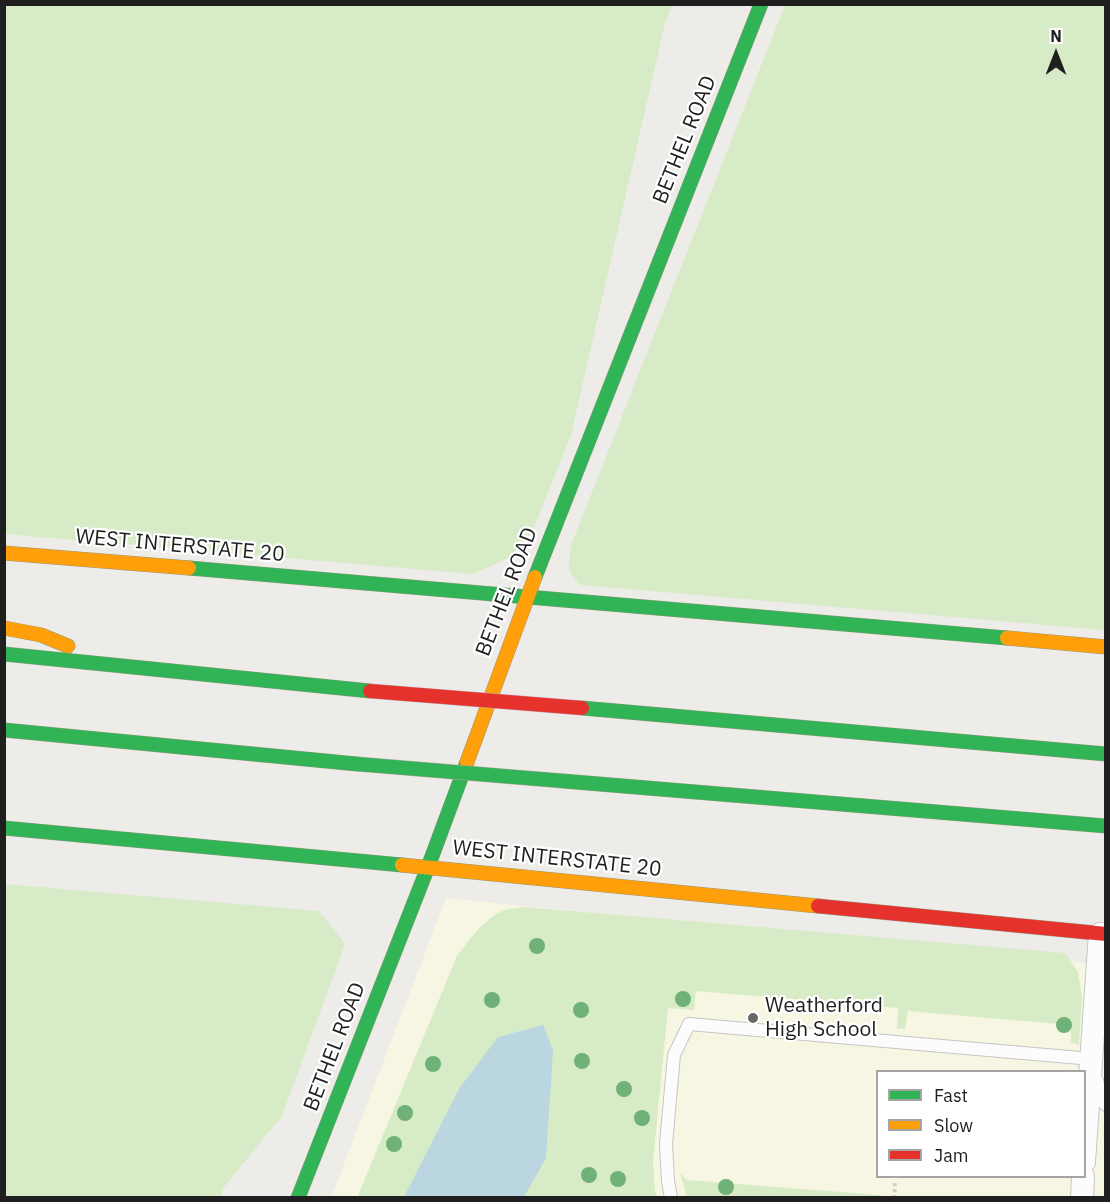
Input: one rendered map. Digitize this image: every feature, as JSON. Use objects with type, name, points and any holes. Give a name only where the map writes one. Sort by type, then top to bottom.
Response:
[{"type":"main road","name":"BETHEL ROAD","points":[[298,1197],[428,867],[527,597],[761,4]]},
{"type":"main road","name":"WEST INTERSTATE 20","points":[[4,553],[1106,647]]},
{"type":"main road","points":[[4,628],[41,635],[111,664]]},
{"type":"main road","points":[[4,654],[370,691],[1106,754]]},
{"type":"main road","points":[[4,730],[357,764],[1106,825]]},
{"type":"main road","name":"WEST INTERSTATE 20","points":[[4,828],[428,867],[1103,934]]},
{"type":"street","points":[[1086,1136],[1103,934]]},
{"type":"street","points":[[1082,1197],[1083,1178]]},
{"type":"lane","points":[[671,1197],[666,1144],[674,1055],[689,1024],[1092,1059],[1101,1100],[1106,1105]]},
{"type":"path","points":[[894,1197],[896,1182]]},
{"type":"shaded area","name":"Weatherford High School","points":[[446,898],[1105,965],[1105,1197],[331,1198]]},
{"type":"green space","points":[[4,5],[672,5],[665,23],[571,435],[532,532],[510,557],[473,574],[5,534]]},
{"type":"green space","points":[[785,5],[1105,5],[1105,630],[581,585],[572,576],[569,567],[571,545]]},
{"type":"green space","points":[[4,884],[319,911],[345,944],[282,1116],[224,1187],[220,1197],[5,1197]]},
{"type":"green space","points":[[524,907],[1065,953],[1078,972],[1082,997],[1079,1045],[1071,1042],[1071,1025],[908,1011],[905,1029],[897,1029],[898,1008],[696,991],[694,1010],[668,1008],[653,1162],[657,1197],[357,1198],[457,956],[490,918],[505,910]]},
{"type":"green space","points":[[680,1173],[687,1180],[879,1195],[880,1197],[687,1197]]},
{"type":"water","points":[[543,1025],[553,1050],[546,1158],[524,1197],[404,1197],[459,1089],[498,1037]]},
{"type":"traffic: fast","points":[[535,577],[761,4]]},
{"type":"traffic: fast","points":[[189,568],[1007,638]]},
{"type":"traffic: fast","points":[[4,654],[370,691]]},
{"type":"traffic: fast","points":[[582,708],[1106,754]]},
{"type":"traffic: fast","points":[[4,730],[357,764]]},
{"type":"traffic: fast","points":[[298,1198],[467,762]]},
{"type":"traffic: fast","points":[[357,764],[563,781]]},
{"type":"traffic: fast","points":[[563,781],[1106,826]]},
{"type":"traffic: fast","points":[[4,828],[402,865]]},
{"type":"traffic: slow","points":[[4,553],[189,568]]},
{"type":"traffic: slow","points":[[467,762],[535,577]]},
{"type":"traffic: slow","points":[[4,628],[41,635],[68,646]]},
{"type":"traffic: slow","points":[[1007,638],[1106,647]]},
{"type":"traffic: slow","points":[[402,865],[818,906]]},
{"type":"traffic: jam","points":[[370,691],[582,708]]},
{"type":"traffic: jam","points":[[818,906],[1106,934]]},
{"type":"place","name":"Weatherford High School","points":[[753,1018]]}]
